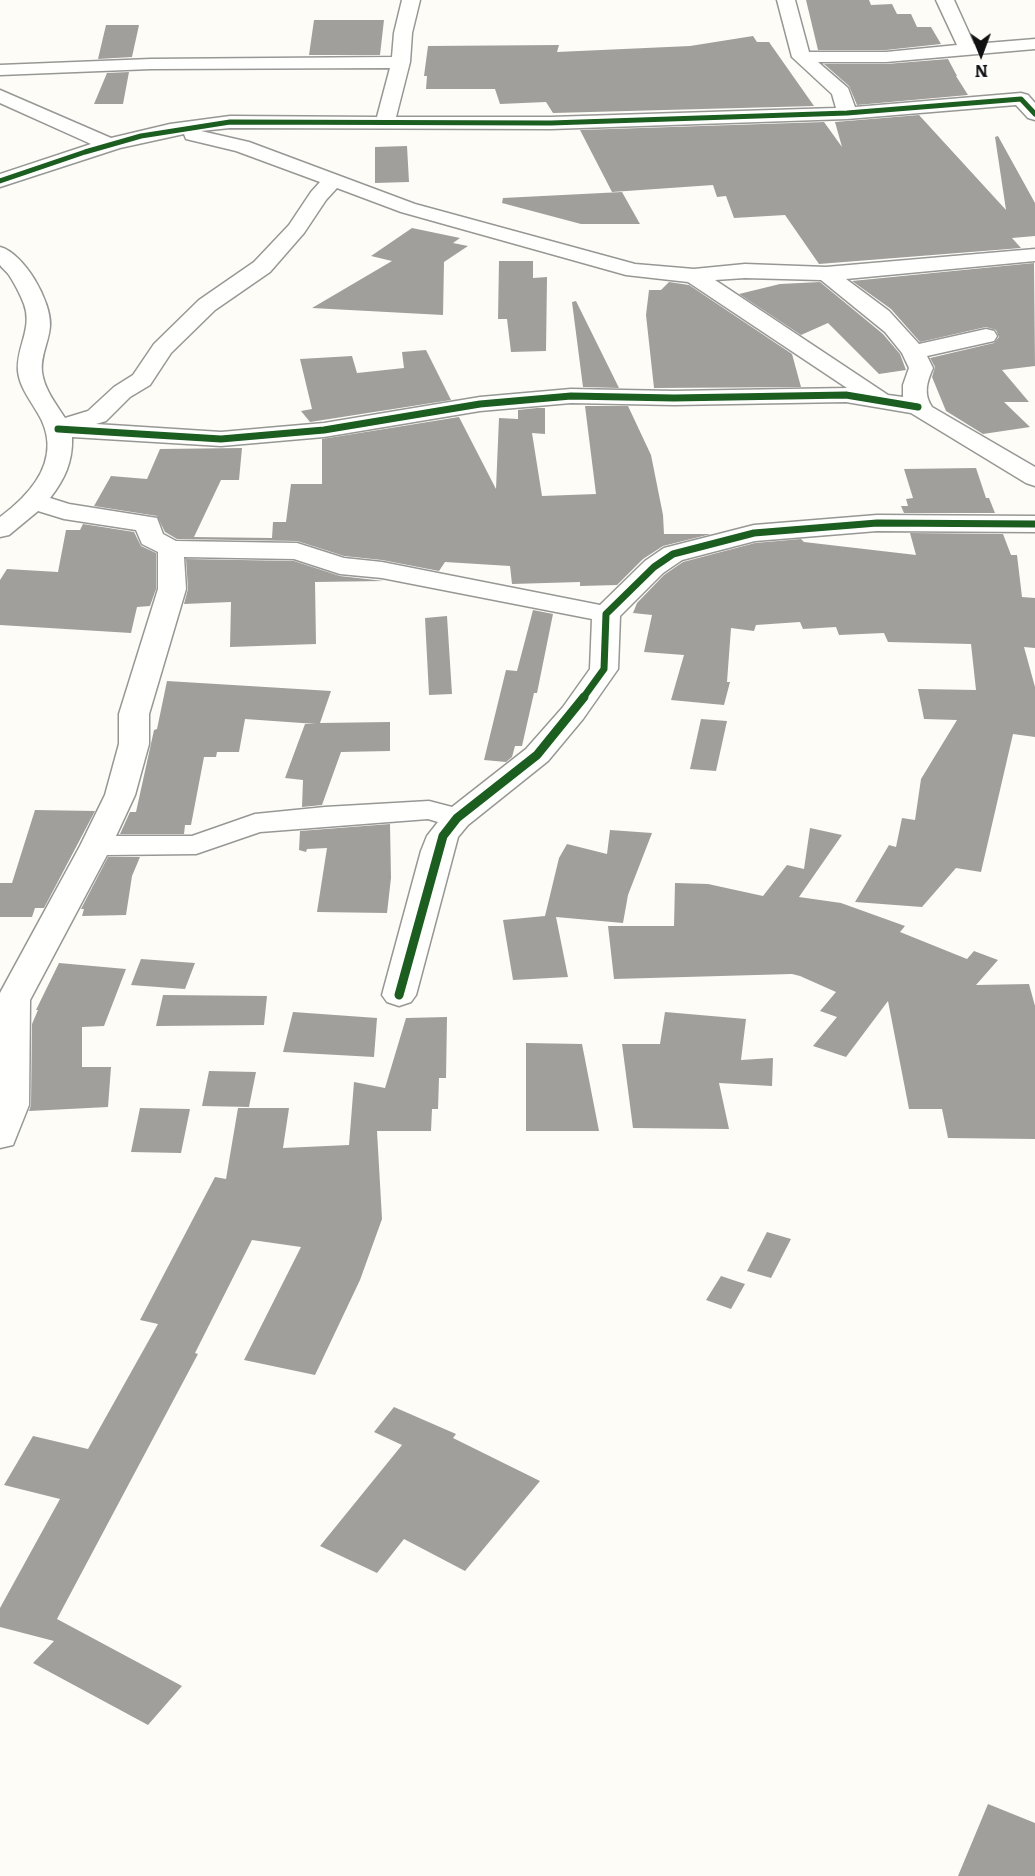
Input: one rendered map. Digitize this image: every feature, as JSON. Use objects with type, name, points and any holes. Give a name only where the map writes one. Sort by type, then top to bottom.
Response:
[{"type":"street","points":[[385,123],[401,62],[403,33],[411,0]]},
{"type":"street","points":[[786,0],[801,57],[841,92],[847,113]]},
{"type":"street","points":[[945,0],[967,48]]},
{"type":"street","points":[[801,57],[886,57],[967,48],[1035,44]]},
{"type":"street","points":[[0,70],[151,63],[401,62]]},
{"type":"street","points":[[0,96],[107,144]]},
{"type":"street","points":[[0,180],[107,144],[168,129],[230,122],[551,123],[847,113],[1028,98],[1035,114]]},
{"type":"street","points":[[168,129],[242,146],[408,208],[634,270],[694,276],[745,271],[826,274],[1035,255]]},
{"type":"street","points":[[58,429],[97,416],[122,392],[142,380],[162,349],[207,305],[262,267],[297,229],[318,196],[333,181]]},
{"type":"street","points":[[0,253],[8,258],[35,300],[39,324],[29,370],[32,382],[58,429],[60,458],[47,486],[28,510],[0,529]]},
{"type":"street","points":[[826,274],[891,325],[915,352],[921,368],[913,386],[918,407]]},
{"type":"street","points":[[694,276],[880,399]]},
{"type":"street","points":[[915,352],[986,336]]},
{"type":"street","points":[[58,429],[221,439],[324,430],[480,404],[571,396],[697,398],[846,395],[918,407],[945,427],[1035,478]]},
{"type":"street","points":[[35,501],[67,499],[148,524],[151,538],[171,549],[297,551],[340,566],[382,570],[606,614]]},
{"type":"street","points":[[399,995],[443,836],[458,818],[537,755],[573,713],[604,669],[606,614],[654,567],[673,554],[754,534],[877,523],[1035,524]]},
{"type":"street","points":[[0,1136],[11,1105],[13,1000],[96,846],[120,795],[134,744],[134,714],[172,589],[171,549]]},
{"type":"street","points":[[96,846],[196,845],[255,824],[325,816],[429,810],[458,818]]},
{"type":"building","points":[[806,0],[869,0],[871,5],[892,4],[897,14],[911,14],[917,27],[931,27],[941,44],[886,50],[818,50]]},
{"type":"building","points":[[314,20],[384,20],[380,55],[309,55]]},
{"type":"building","points":[[106,25],[139,25],[132,57],[98,59]]},
{"type":"building","points":[[753,36],[757,42],[769,42],[814,106],[553,113],[546,102],[500,104],[495,89],[426,89],[427,76],[424,76],[428,46],[559,45],[557,52],[690,46]]},
{"type":"building","points":[[948,59],[968,95],[857,105],[849,86],[824,64],[886,64]]},
{"type":"building","points":[[129,72],[123,104],[94,104],[107,73]]},
{"type":"building","points":[[919,115],[1006,210],[995,137],[998,136],[1035,203],[1035,236],[1012,238],[1021,248],[819,264],[785,215],[734,218],[726,196],[717,197],[713,185],[612,192],[580,130],[824,122],[842,147],[835,122]]},
{"type":"building","points":[[407,146],[409,182],[375,183],[375,147]]},
{"type":"building","points":[[622,192],[640,224],[581,224],[502,203],[503,198]]},
{"type":"building","points":[[412,228],[460,238],[453,243],[468,246],[444,262],[443,315],[312,308],[392,261],[371,256]]},
{"type":"building","points":[[499,261],[533,261],[533,278],[547,277],[546,351],[511,352],[507,319],[498,319]]},
{"type":"building","points":[[1034,263],[1035,366],[1002,370],[1029,402],[1004,402],[1030,427],[983,434],[946,411],[932,377],[935,367],[930,358],[994,343],[999,337],[996,330],[986,327],[920,342],[891,309],[852,281]]},
{"type":"building","points":[[669,282],[689,285],[792,354],[801,387],[654,388],[646,315],[649,290],[661,290]]},
{"type":"building","points":[[820,282],[883,334],[900,354],[906,370],[879,374],[828,323],[801,335],[739,294],[780,284]]},
{"type":"building","points":[[576,301],[619,388],[583,387],[572,302]]},
{"type":"building","points":[[426,350],[451,400],[310,422],[301,411],[312,409],[300,359],[352,356],[357,373],[404,368],[402,352]]},
{"type":"building","points":[[585,406],[628,406],[651,455],[663,515],[664,534],[711,534],[663,546],[643,559],[617,585],[580,586],[580,582],[512,584],[510,566],[445,562],[439,571],[382,560],[344,556],[297,541],[177,539],[165,532],[157,516],[94,506],[111,476],[147,479],[160,449],[242,448],[239,480],[221,480],[194,537],[272,538],[273,522],[286,522],[291,484],[322,484],[322,439],[459,417],[496,489],[499,418],[518,419],[518,410],[537,408],[545,408],[545,434],[532,433],[542,496],[596,494]]},
{"type":"building","points":[[976,468],[986,498],[989,498],[995,513],[904,513],[901,506],[908,506],[906,499],[913,498],[904,469]]},
{"type":"building","points":[[83,524],[134,532],[141,546],[156,553],[156,589],[150,606],[137,607],[131,633],[0,625],[0,580],[7,569],[58,572],[66,530],[80,530]]},
{"type":"building","points":[[910,533],[1003,534],[1011,555],[1017,555],[1022,597],[1035,598],[1035,648],[1024,647],[1035,687],[1035,737],[1013,734],[981,872],[956,868],[922,907],[855,902],[889,845],[896,847],[902,818],[915,820],[921,779],[957,720],[924,719],[918,689],[976,690],[971,644],[888,642],[884,633],[839,635],[836,627],[803,629],[800,622],[756,625],[754,631],[731,628],[727,682],[730,682],[724,705],[671,700],[684,655],[644,652],[652,615],[633,613],[637,603],[664,575],[683,562],[755,543],[801,539],[804,542],[916,555]]},
{"type":"building","points":[[186,559],[294,561],[340,576],[384,581],[315,582],[316,644],[230,647],[231,602],[184,604],[188,589]]},
{"type":"building","points":[[533,610],[553,614],[537,693],[534,693],[522,746],[515,746],[512,757],[506,762],[484,760],[506,670],[517,671]]},
{"type":"building","points":[[447,616],[452,694],[429,695],[425,618]]},
{"type":"building","points":[[167,681],[331,691],[320,723],[390,722],[390,751],[341,752],[322,805],[302,807],[303,780],[285,778],[305,724],[316,724],[245,719],[239,752],[217,752],[216,757],[204,757],[191,825],[185,825],[184,834],[120,834],[130,812],[136,812]]},
{"type":"building","points":[[701,719],[727,721],[716,771],[690,769]]},
{"type":"building","points":[[35,810],[95,811],[44,908],[35,908],[32,917],[0,917],[0,883],[12,883]]},
{"type":"building","points":[[390,824],[391,878],[387,913],[317,912],[327,848],[307,849],[306,852],[299,850],[300,831]]},
{"type":"building","points":[[810,828],[842,835],[799,897],[841,903],[905,926],[900,932],[967,959],[974,951],[998,960],[976,985],[1029,984],[1035,1006],[1035,1139],[948,1138],[942,1109],[909,1109],[888,1001],[846,1057],[813,1046],[837,1017],[820,1011],[836,992],[800,976],[792,974],[614,979],[608,926],[674,926],[675,883],[708,884],[763,896],[787,865],[804,869]]},
{"type":"building","points":[[610,830],[652,833],[628,895],[623,923],[556,917],[568,977],[513,980],[503,920],[545,916],[559,858],[567,844],[607,854]]},
{"type":"building","points":[[108,857],[140,857],[132,876],[126,915],[82,916],[84,909],[81,909]]},
{"type":"building","points":[[141,959],[195,963],[185,989],[131,985]]},
{"type":"building","points":[[59,963],[126,969],[104,1026],[82,1027],[82,1067],[111,1067],[108,1107],[29,1111],[32,1024],[38,1010],[36,1010]]},
{"type":"building","points":[[163,995],[267,996],[264,1025],[156,1026]]},
{"type":"building","points":[[293,1012],[377,1018],[374,1057],[283,1052]]},
{"type":"building","points":[[665,1012],[746,1019],[741,1060],[773,1058],[772,1086],[719,1083],[729,1129],[633,1128],[622,1044],[660,1044]]},
{"type":"building","points":[[447,1017],[446,1078],[439,1078],[438,1109],[432,1109],[431,1131],[377,1131],[382,1219],[360,1280],[315,1375],[244,1360],[301,1247],[252,1240],[195,1353],[198,1354],[57,1619],[182,1686],[148,1725],[33,1663],[54,1641],[0,1627],[0,1608],[60,1499],[4,1485],[33,1436],[88,1449],[158,1324],[140,1320],[215,1177],[226,1179],[238,1108],[289,1108],[283,1148],[349,1145],[354,1082],[385,1088],[406,1018]]},
{"type":"building","points":[[526,1043],[582,1044],[599,1131],[526,1131]]},
{"type":"building","points":[[209,1071],[256,1072],[249,1107],[202,1106]]},
{"type":"building","points":[[140,1108],[190,1109],[181,1153],[131,1152]]},
{"type":"building","points":[[767,1232],[791,1239],[771,1278],[747,1271]]},
{"type":"building","points":[[721,1276],[745,1284],[731,1309],[706,1300]]},
{"type":"building","points":[[394,1407],[456,1434],[453,1438],[540,1481],[465,1571],[404,1539],[377,1573],[320,1546],[402,1445],[374,1432]]},
{"type":"building","points":[[988,1804],[1035,1823],[1035,1876],[958,1876]]},
{"type":"cycle path","points":[[0,181],[141,136],[199,125],[230,122],[551,123],[847,113],[1021,99],[1035,114]]},
{"type":"cycle path","points":[[58,429],[221,439],[324,430],[480,404],[571,396],[674,398],[846,395],[918,407]]},
{"type":"cycle path","points":[[399,995],[443,836],[457,818],[537,755],[573,713],[604,669],[606,614],[654,567],[673,554],[754,533],[877,523],[1035,524]]}]
